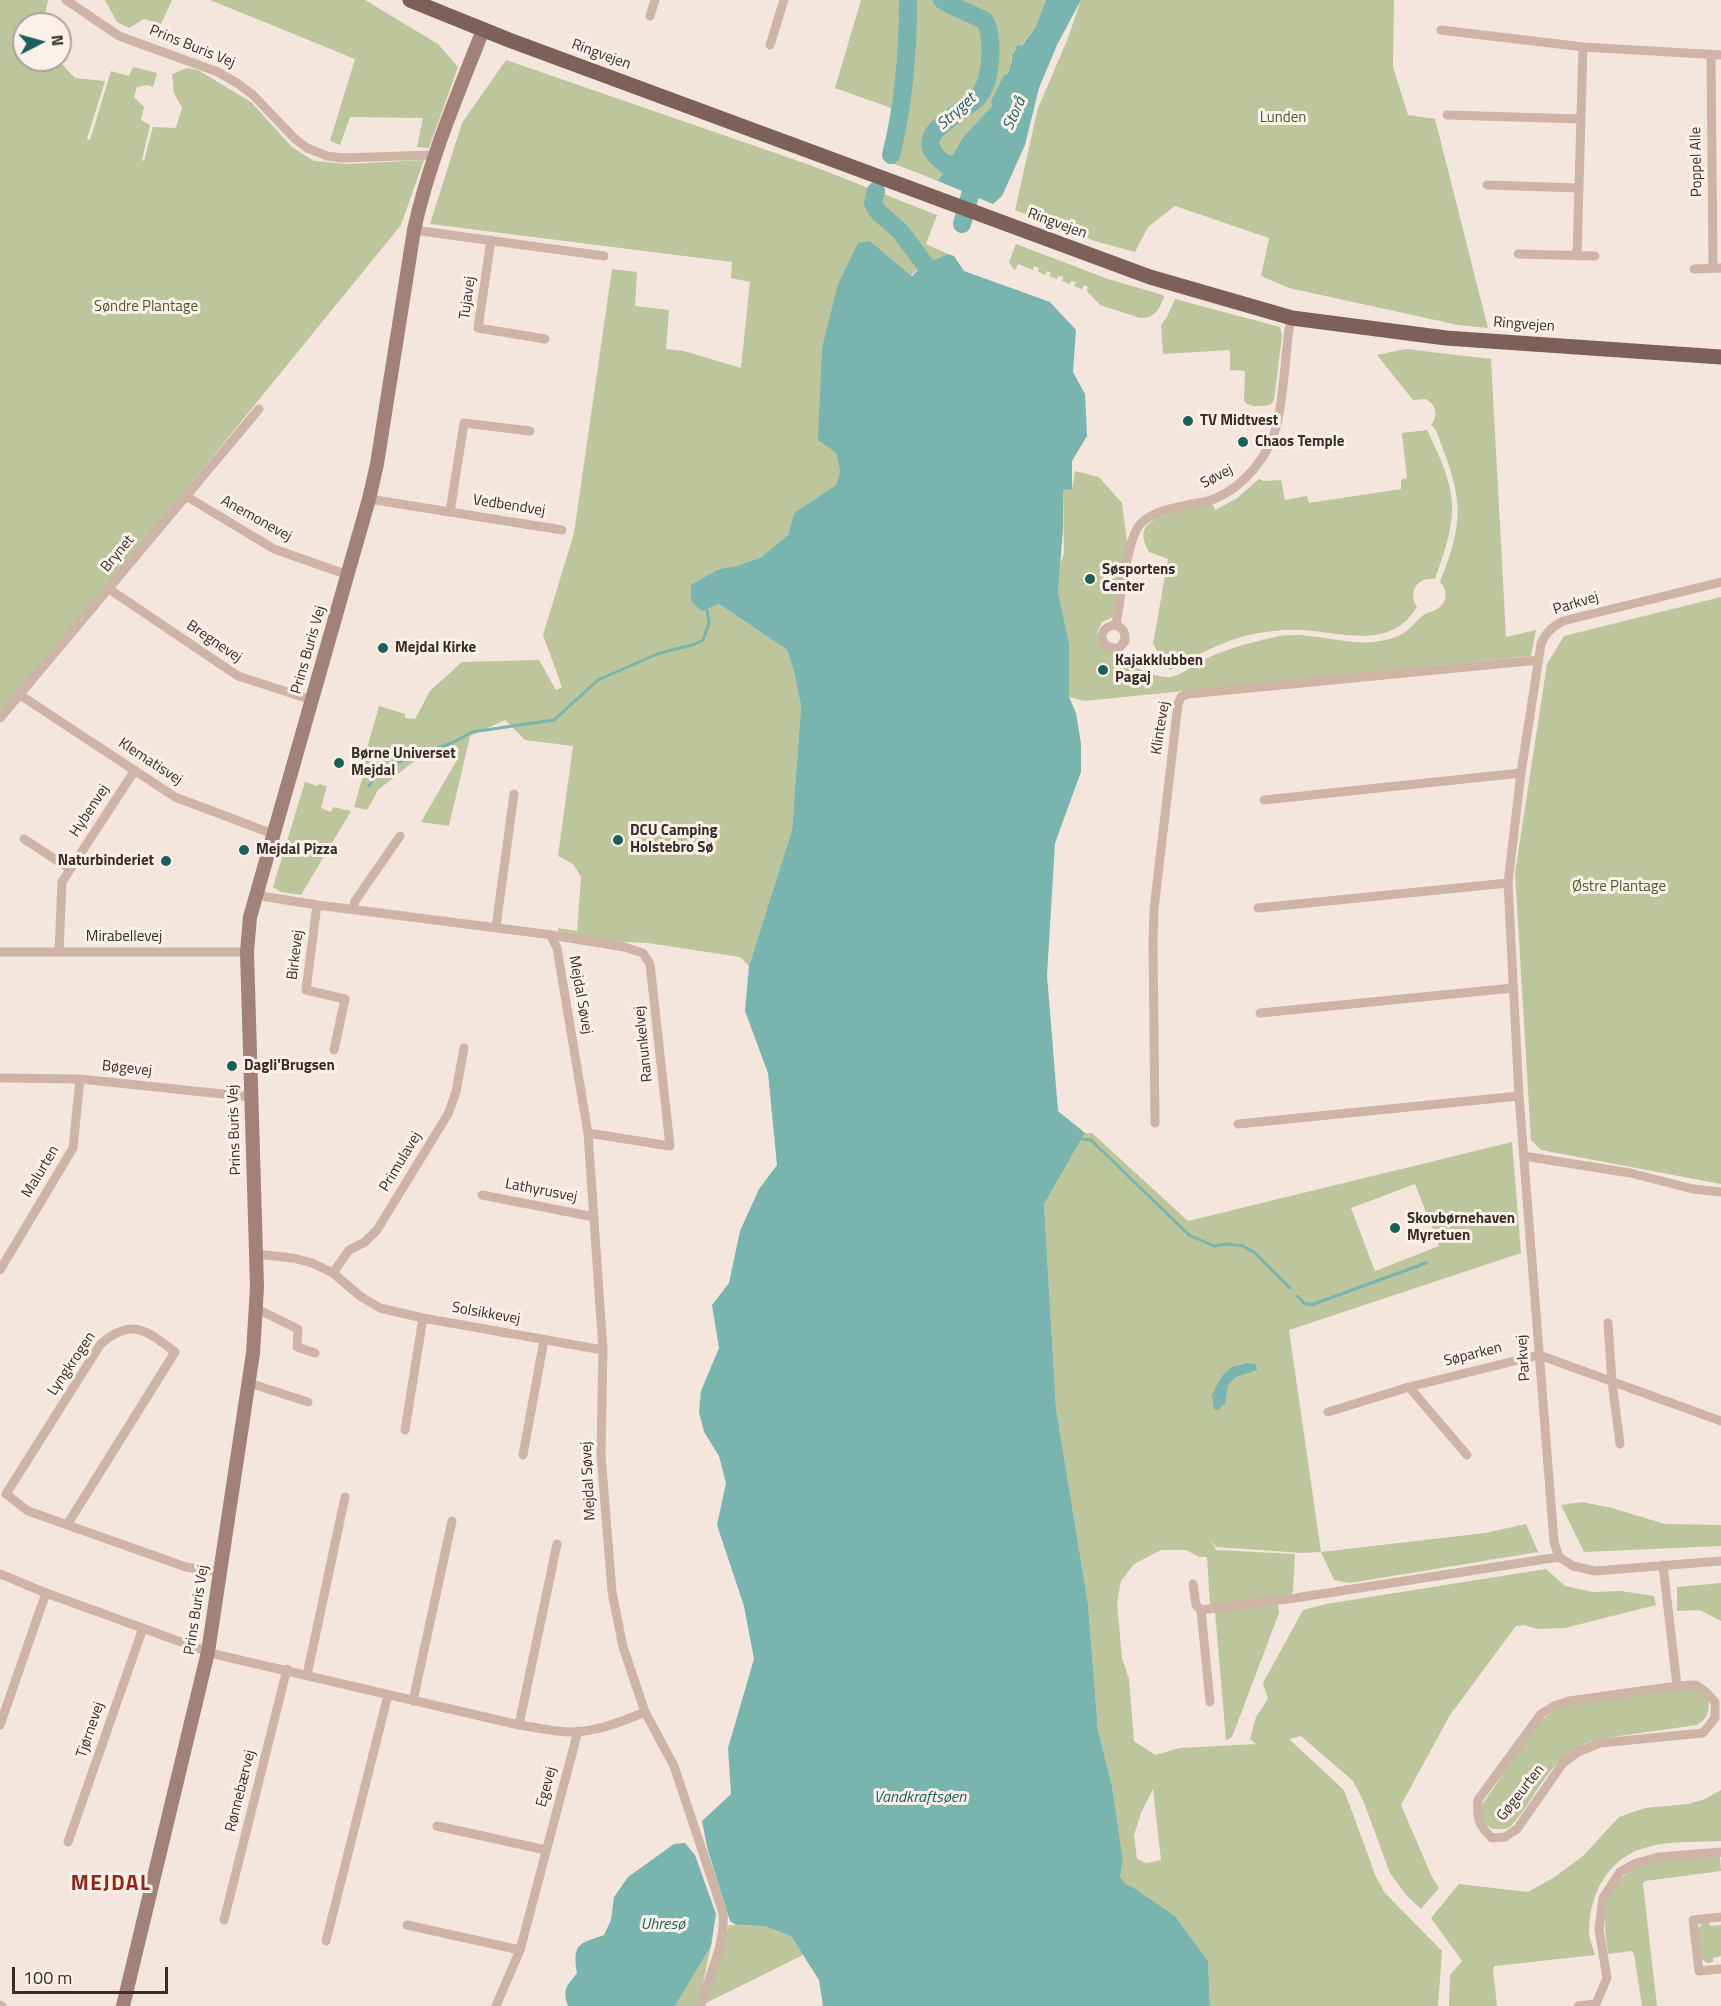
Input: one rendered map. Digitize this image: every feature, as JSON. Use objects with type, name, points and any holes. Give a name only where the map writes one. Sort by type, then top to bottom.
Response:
[{"type":"main road","name":"Ringvejen","points":[[410,0],[483,30],[1150,277],[1292,318],[1446,338],[1721,357]]},
{"type":"street","name":"Prins Buris Vej","points":[[66,0],[119,36],[218,72],[237,83],[253,95],[294,138],[307,148],[327,156],[342,158],[434,155]]},
{"type":"street","points":[[650,16],[655,0]]},
{"type":"street","points":[[770,45],[784,0]]},
{"type":"street","name":"Prins Buris Vej","points":[[123,2006],[208,1652],[249,1383],[257,1309],[247,952],[250,917],[369,499],[377,464],[414,230],[434,155],[483,30]]},
{"type":"street","name":"Poppel Alle","points":[[1441,30],[1583,47],[1716,54],[1717,268],[1694,268]]},
{"type":"street","points":[[1577,256],[1583,47]]},
{"type":"street","points":[[1447,115],[1581,119]]},
{"type":"street","points":[[1487,185],[1579,188]]},
{"type":"street","points":[[414,230],[604,256]]},
{"type":"street","name":"Tujavej","points":[[491,240],[478,328],[545,339]]},
{"type":"street","points":[[1518,254],[1595,256]]},
{"type":"street","name":"Søvej","points":[[1116,625],[1133,540],[1139,526],[1149,517],[1162,511],[1214,498],[1228,491],[1242,482],[1267,449],[1277,425],[1289,326],[1292,318]]},
{"type":"street","name":"Brynet","points":[[0,718],[259,409]]},
{"type":"street","name":"Vedbendvej","points":[[450,512],[464,423],[530,431]]},
{"type":"street","name":"Anemonevej","points":[[186,496],[274,549],[348,575]]},
{"type":"street","name":"Vedbendvej","points":[[369,499],[562,530]]},
{"type":"street","name":"Parkvej","points":[[1558,1557],[1554,1542],[1519,1096],[1508,883],[1521,773],[1541,644],[1553,626],[1563,621],[1721,582]]},
{"type":"street","name":"Bregnevej","points":[[108,589],[238,676],[312,700]]},
{"type":"street","name":"Klintevej","points":[[1155,1123],[1154,909],[1178,704],[1181,697],[1188,694],[1539,660]]},
{"type":"street","name":"Klematisvej","points":[[20,695],[175,797],[273,834]]},
{"type":"street","name":"Hybenvej","points":[[59,952],[62,882],[135,770]]},
{"type":"street","points":[[1264,800],[1521,773]]},
{"type":"street","points":[[496,927],[514,794]]},
{"type":"street","points":[[353,909],[355,902],[400,836]]},
{"type":"street","points":[[24,839],[70,869]]},
{"type":"street","points":[[1258,908],[1508,883]]},
{"type":"street","points":[[255,893],[317,905],[551,936]]},
{"type":"street","name":"Birkevej","points":[[317,905],[306,990],[345,999],[334,1050]]},
{"type":"street","name":"Mejdal Søvej","points":[[551,936],[557,948],[588,1132],[603,1350],[601,1455],[612,1593],[623,1647],[645,1712],[674,1766],[723,1913],[722,1937],[701,2006]]},
{"type":"street","name":"Ranunkelvej","points":[[551,936],[624,947],[643,953],[650,964],[670,1146],[588,1132]]},
{"type":"street","name":"Mirabellevej","points":[[0,952],[247,952]]},
{"type":"street","points":[[1260,1013],[1513,988]]},
{"type":"street","name":"Primulavej","points":[[333,1273],[349,1250],[365,1242],[377,1230],[448,1114],[456,1092],[464,1048]]},
{"type":"street","name":"Bøgevej","points":[[0,1078],[80,1079],[251,1097]]},
{"type":"street","name":"Malurten","points":[[0,1270],[73,1148],[80,1079]]},
{"type":"street","points":[[1238,1124],[1519,1096]]},
{"type":"street","points":[[1524,1156],[1630,1173],[1693,1189],[1721,1192]]},
{"type":"street","name":"Lathyrusvej","points":[[482,1195],[594,1217]]},
{"type":"street","name":"Solsikkevej","points":[[256,1254],[293,1258],[312,1263],[333,1273],[360,1296],[380,1308],[423,1318],[603,1350]]},
{"type":"street","points":[[257,1309],[298,1329],[297,1347],[315,1353]]},
{"type":"street","points":[[405,1430],[423,1318]]},
{"type":"street","points":[[1608,1323],[1612,1382],[1620,1444]]},
{"type":"street","name":"Lyngkrogen","points":[[67,1525],[175,1352],[155,1336],[142,1330],[128,1329],[113,1333],[100,1345],[6,1494],[28,1511],[67,1525],[186,1567],[220,1572]]},
{"type":"street","points":[[523,1455],[544,1340]]},
{"type":"street","points":[[1539,1355],[1721,1421]]},
{"type":"street","name":"Søparken","points":[[1328,1412],[1409,1387],[1539,1355]]},
{"type":"street","points":[[249,1383],[308,1402]]},
{"type":"street","points":[[1409,1387],[1467,1455]]},
{"type":"street","points":[[307,1675],[345,1497]]},
{"type":"street","points":[[413,1701],[452,1521]]},
{"type":"street","points":[[519,1725],[557,1544]]},
{"type":"street","points":[[1201,1610],[1295,1598],[1558,1557],[1573,1566],[1595,1571],[1721,1561]]},
{"type":"street","points":[[1663,1565],[1677,1686]]},
{"type":"street","points":[[0,1574],[208,1652],[519,1725],[567,1732],[593,1730],[620,1723],[645,1712]]},
{"type":"street","points":[[1193,1584],[1196,1605],[1201,1610],[1210,1702]]},
{"type":"street","points":[[0,1725],[46,1593]]},
{"type":"street","name":"Tjørnevej","points":[[68,1842],[143,1628]]},
{"type":"street","name":"Rønnebærvej","points":[[224,1920],[287,1669]]},
{"type":"street","name":"Gøgeurten","points":[[1696,1685],[1715,1702],[1714,1718],[1703,1732],[1600,1743],[1578,1752],[1563,1763],[1517,1829],[1505,1837],[1492,1838],[1481,1828],[1476,1815],[1478,1800],[1541,1714],[1569,1701],[1677,1686],[1696,1685]]},
{"type":"street","points":[[326,1941],[388,1695]]},
{"type":"street","name":"Egevej","points":[[496,2006],[520,1950],[578,1731]]},
{"type":"street","points":[[436,1826],[546,1850]]},
{"type":"street","points":[[1578,2006],[1595,2005],[1607,1978],[1599,1929],[1603,1898],[1620,1872],[1636,1863],[1659,1857],[1721,1852]]},
{"type":"street","points":[[1721,1917],[1693,1920],[1699,1971],[1721,1969]]},
{"type":"street","points":[[407,1925],[520,1950]]},
{"type":"green space","name":"Søndre Plantage","points":[[0,0],[48,0],[46,12],[12,12],[12,72],[69,72],[75,78],[105,81],[87,139],[90,140],[111,71],[129,76],[133,67],[157,73],[153,87],[147,85],[137,87],[134,97],[144,107],[141,120],[150,125],[142,160],[144,161],[153,127],[176,128],[182,108],[174,93],[172,74],[187,68],[198,70],[251,102],[292,147],[314,161],[347,164],[424,160],[401,225],[0,718]]},
{"type":"green space","points":[[105,0],[172,0],[161,24],[144,19],[129,28],[117,22]]},
{"type":"green space","points":[[210,0],[365,0],[438,44],[458,67],[429,148],[417,147],[423,118],[350,117],[340,145],[330,141],[355,59]]},
{"type":"green space","points":[[861,0],[1046,0],[1035,28],[1011,57],[1008,74],[1004,75],[991,101],[992,106],[963,137],[938,181],[884,160],[897,110],[835,88]]},
{"type":"green space","name":"Lunden","points":[[1081,0],[1394,0],[1393,67],[1408,115],[1435,119],[1488,328],[1458,325],[1289,288],[1261,276],[1269,238],[1175,206],[1148,227],[1135,252],[1098,242],[1015,210],[1038,108],[1068,38]]},
{"type":"green space","points":[[506,60],[810,165],[937,215],[926,244],[948,254],[924,264],[911,275],[870,241],[836,453],[840,471],[836,485],[794,513],[788,535],[760,558],[719,569],[692,585],[692,593],[712,605],[719,604],[787,650],[801,706],[792,830],[749,966],[740,957],[648,943],[605,941],[559,934],[558,928],[577,931],[581,877],[573,864],[558,856],[573,746],[525,740],[505,720],[470,736],[449,826],[421,822],[458,758],[422,755],[378,790],[367,810],[354,807],[365,769],[360,773],[379,706],[405,714],[405,718],[415,719],[430,691],[462,662],[539,660],[556,690],[562,687],[543,635],[574,533],[612,269],[637,272],[635,306],[669,310],[666,349],[684,351],[741,368],[750,282],[731,278],[732,262],[430,224],[462,123]]},
{"type":"green space","points":[[1016,244],[1108,279],[1164,297],[1156,312],[1145,318],[1100,305],[1087,291],[1088,287],[1084,285],[1082,289],[1074,286],[1076,282],[1071,281],[1070,284],[1062,281],[1063,277],[1058,276],[1057,279],[1049,276],[1051,273],[1047,271],[1045,275],[1038,272],[1039,268],[1034,266],[1033,270],[1018,264],[1015,270],[1009,262]]},
{"type":"green space","points":[[1175,299],[1280,327],[1282,336],[1274,400],[1271,404],[1256,406],[1244,401],[1245,371],[1230,370],[1230,350],[1163,354],[1161,325]]},
{"type":"green space","points":[[1406,349],[1491,359],[1506,637],[1536,630],[1531,656],[1085,701],[1069,697],[1069,643],[1058,592],[1060,565],[1064,553],[1063,489],[1072,489],[1075,471],[1099,477],[1122,503],[1127,542],[1113,617],[1102,622],[1097,632],[1100,644],[1130,664],[1155,675],[1174,676],[1219,653],[1275,637],[1302,635],[1358,642],[1387,640],[1402,634],[1426,613],[1443,604],[1446,596],[1440,582],[1454,539],[1458,506],[1451,472],[1436,430],[1431,425],[1436,414],[1432,404],[1426,399],[1413,400],[1377,355]]},
{"type":"green space","points":[[1427,430],[1450,487],[1452,519],[1435,579],[1424,580],[1416,586],[1413,596],[1417,607],[1406,621],[1379,634],[1364,636],[1295,630],[1247,635],[1213,648],[1170,670],[1153,644],[1168,559],[1149,552],[1144,541],[1144,532],[1153,520],[1212,502],[1215,510],[1236,499],[1259,479],[1281,480],[1285,500],[1307,496],[1309,503],[1401,489],[1401,480],[1407,478],[1402,433]]},
{"type":"green space","name":"Østre Plantage","points":[[1721,597],[1721,1184],[1541,1150],[1531,1140],[1515,873],[1547,664],[1564,636]]},
{"type":"green space","points":[[305,782],[327,786],[321,808],[331,812],[333,807],[351,811],[301,895],[281,892],[273,887]]},
{"type":"green space","points":[[1085,1133],[1092,1133],[1188,1221],[1512,1142],[1521,1253],[1289,1330],[1321,1552],[1302,1553],[1216,1547],[1211,1540],[1216,1550],[1295,1554],[1293,1591],[1290,1596],[1210,1605],[1207,1557],[1199,1557],[1186,1550],[1161,1550],[1134,1564],[1121,1581],[1117,1603],[1122,1658],[1129,1679],[1134,1741],[1155,1755],[1180,1748],[1256,1744],[1250,1739],[1256,1717],[1268,1699],[1263,1683],[1303,1610],[1326,1604],[1546,1569],[1565,1586],[1593,1592],[1621,1591],[1654,1596],[1656,1605],[1565,1628],[1537,1629],[1524,1625],[1516,1626],[1450,1715],[1401,1805],[1439,1888],[1421,1909],[1407,1896],[1390,1873],[1363,1800],[1353,1781],[1301,1736],[1289,1739],[1344,1790],[1376,1877],[1385,1893],[1442,1951],[1438,2006],[1210,2006],[1208,1961],[1175,1916],[1126,1884],[1120,1877],[1123,1860],[1112,1786],[1098,1730],[1088,1604],[1056,1408],[1044,1204]],"holes":[[[1415,1184],[1439,1246],[1375,1271],[1351,1208]],[[1153,1789],[1161,1860],[1146,1863],[1137,1859],[1134,1835],[1141,1813]]]},
{"type":"green space","points":[[1582,1502],[1612,1508],[1665,1524],[1721,1525],[1721,1546],[1584,1552],[1561,1505]]},
{"type":"green space","points":[[1526,1524],[1538,1552],[1350,1583],[1334,1580],[1321,1552],[1485,1533]]},
{"type":"green space","points":[[1721,1583],[1721,1621],[1700,1610],[1677,1611],[1677,1587]]},
{"type":"green space","points":[[1278,1604],[1279,1613],[1234,1732],[1231,1738],[1226,1740],[1215,1612]]},
{"type":"green space","points":[[1687,1688],[1696,1689],[1708,1699],[1707,1714],[1704,1720],[1697,1725],[1598,1739],[1581,1746],[1568,1754],[1547,1775],[1511,1826],[1506,1829],[1493,1829],[1487,1825],[1481,1813],[1482,1805],[1536,1725],[1552,1712],[1565,1706]]},
{"type":"green space","points":[[1721,1790],[1721,1841],[1672,1843],[1641,1849],[1628,1855],[1607,1874],[1594,1899],[1591,1913],[1589,1931],[1595,1955],[1495,1966],[1493,1969],[1497,2006],[1449,2006],[1450,1975],[1462,1961],[1431,1918],[1459,1884],[1528,1892],[1553,1878],[1583,1856],[1619,1817],[1645,1808],[1688,1804],[1705,1799]]},
{"type":"green space","points":[[1716,1855],[1720,1857],[1721,1871],[1645,1881],[1643,1884],[1657,2006],[1642,2006],[1634,1954],[1632,1951],[1608,1954],[1605,1916],[1609,1895],[1627,1873],[1638,1866],[1675,1857]]},
{"type":"green space","points":[[1709,1922],[1710,1926],[1721,1925],[1721,1956],[1707,1963],[1702,1959],[1698,1929],[1702,1923]]},
{"type":"green space","points":[[729,1925],[764,1926],[791,1936],[803,1955],[704,2004]]},
{"type":"green space","points":[[711,1946],[698,2006],[675,2006]]},
{"type":"water","points":[[1046,0],[1081,0],[1057,45],[1039,88],[1025,145],[1002,196],[993,204],[938,181],[963,137],[992,106],[991,101],[1004,75],[1008,74],[1016,46],[1022,45],[1035,28]]},
{"type":"water","name":"Vandkraftsøen","points":[[870,241],[912,276],[924,264],[948,254],[954,256],[964,271],[1050,302],[1076,330],[1073,372],[1085,394],[1087,436],[1072,461],[1072,489],[1063,490],[1063,529],[1058,592],[1069,643],[1069,697],[1076,713],[1081,744],[1081,772],[1055,843],[1047,975],[1058,1111],[1085,1133],[1044,1204],[1056,1408],[1088,1604],[1098,1730],[1112,1786],[1123,1860],[1120,1877],[1126,1884],[1175,1916],[1208,1961],[1210,2006],[823,2006],[819,1980],[791,1936],[764,1926],[736,1925],[730,1921],[708,1851],[702,1821],[731,1794],[728,1748],[754,1659],[744,1606],[717,1525],[726,1483],[719,1456],[704,1432],[699,1412],[701,1391],[719,1348],[712,1305],[729,1283],[740,1231],[759,1189],[777,1165],[768,1073],[745,1011],[749,966],[792,830],[801,706],[787,650],[719,604],[702,611],[692,600],[691,585],[719,569],[760,558],[788,535],[794,513],[836,485],[840,471],[836,453],[818,440],[822,348],[838,284],[858,243]]},
{"type":"water","points":[[1247,1363],[1256,1364],[1257,1370],[1236,1377],[1228,1385],[1225,1403],[1218,1410],[1214,1409],[1212,1395],[1222,1376],[1232,1367]]},
{"type":"water","name":"Uhresø","points":[[685,1843],[695,1855],[716,1914],[711,1946],[675,2006],[568,2006],[566,1992],[577,1973],[577,1950],[583,1943],[604,1935],[611,1920],[614,1897],[628,1877],[674,1844]]},
{"type":"waterway","name":"Stryget","points":[[891,155],[904,78],[908,0]]},
{"type":"waterway","name":"Stryget","points":[[942,0],[985,21],[990,38],[989,71],[983,90],[970,104],[939,127],[930,144],[935,154],[947,165],[969,162]]},
{"type":"waterway","name":"Storå","points":[[962,224],[970,195],[983,174]]},
{"type":"waterway","points":[[876,191],[873,203],[877,211],[900,231],[938,282]]},
{"type":"waterway","points":[[369,786],[376,776],[394,764],[454,742],[472,732],[554,720],[598,680],[657,654],[703,640],[709,623],[707,610]]},
{"type":"waterway","points":[[1081,1139],[1091,1140],[1189,1235],[1214,1246],[1226,1244],[1243,1246],[1255,1253],[1290,1288]]},
{"type":"waterway","points":[[1297,1296],[1304,1303],[1311,1305],[1426,1263]]},
{"type":"place","name":"TV Midtvest","points":[[1188,421]]},
{"type":"place","name":"Chaos Temple","points":[[1243,442]]},
{"type":"place","name":"Søsportens Center","points":[[1090,579]]},
{"type":"place","name":"Mejdal Kirke","points":[[383,648]]},
{"type":"place","name":"Kajakklubben Pagaj","points":[[1103,670]]},
{"type":"place","name":"Børne Universet Mejdal","points":[[339,763]]},
{"type":"place","name":"DCU Camping Holstebro Sø","points":[[618,840]]},
{"type":"place","name":"Mejdal Pizza","points":[[244,850]]},
{"type":"place","name":"Naturbinderiet","points":[[166,861]]},
{"type":"place","name":"Dagli'Brugsen","points":[[232,1066]]},
{"type":"place","name":"Skovbørnehaven Myretuen","points":[[1395,1228]]},
{"type":"district","name":"MEJDAL","points":[[111,1885]]}]
